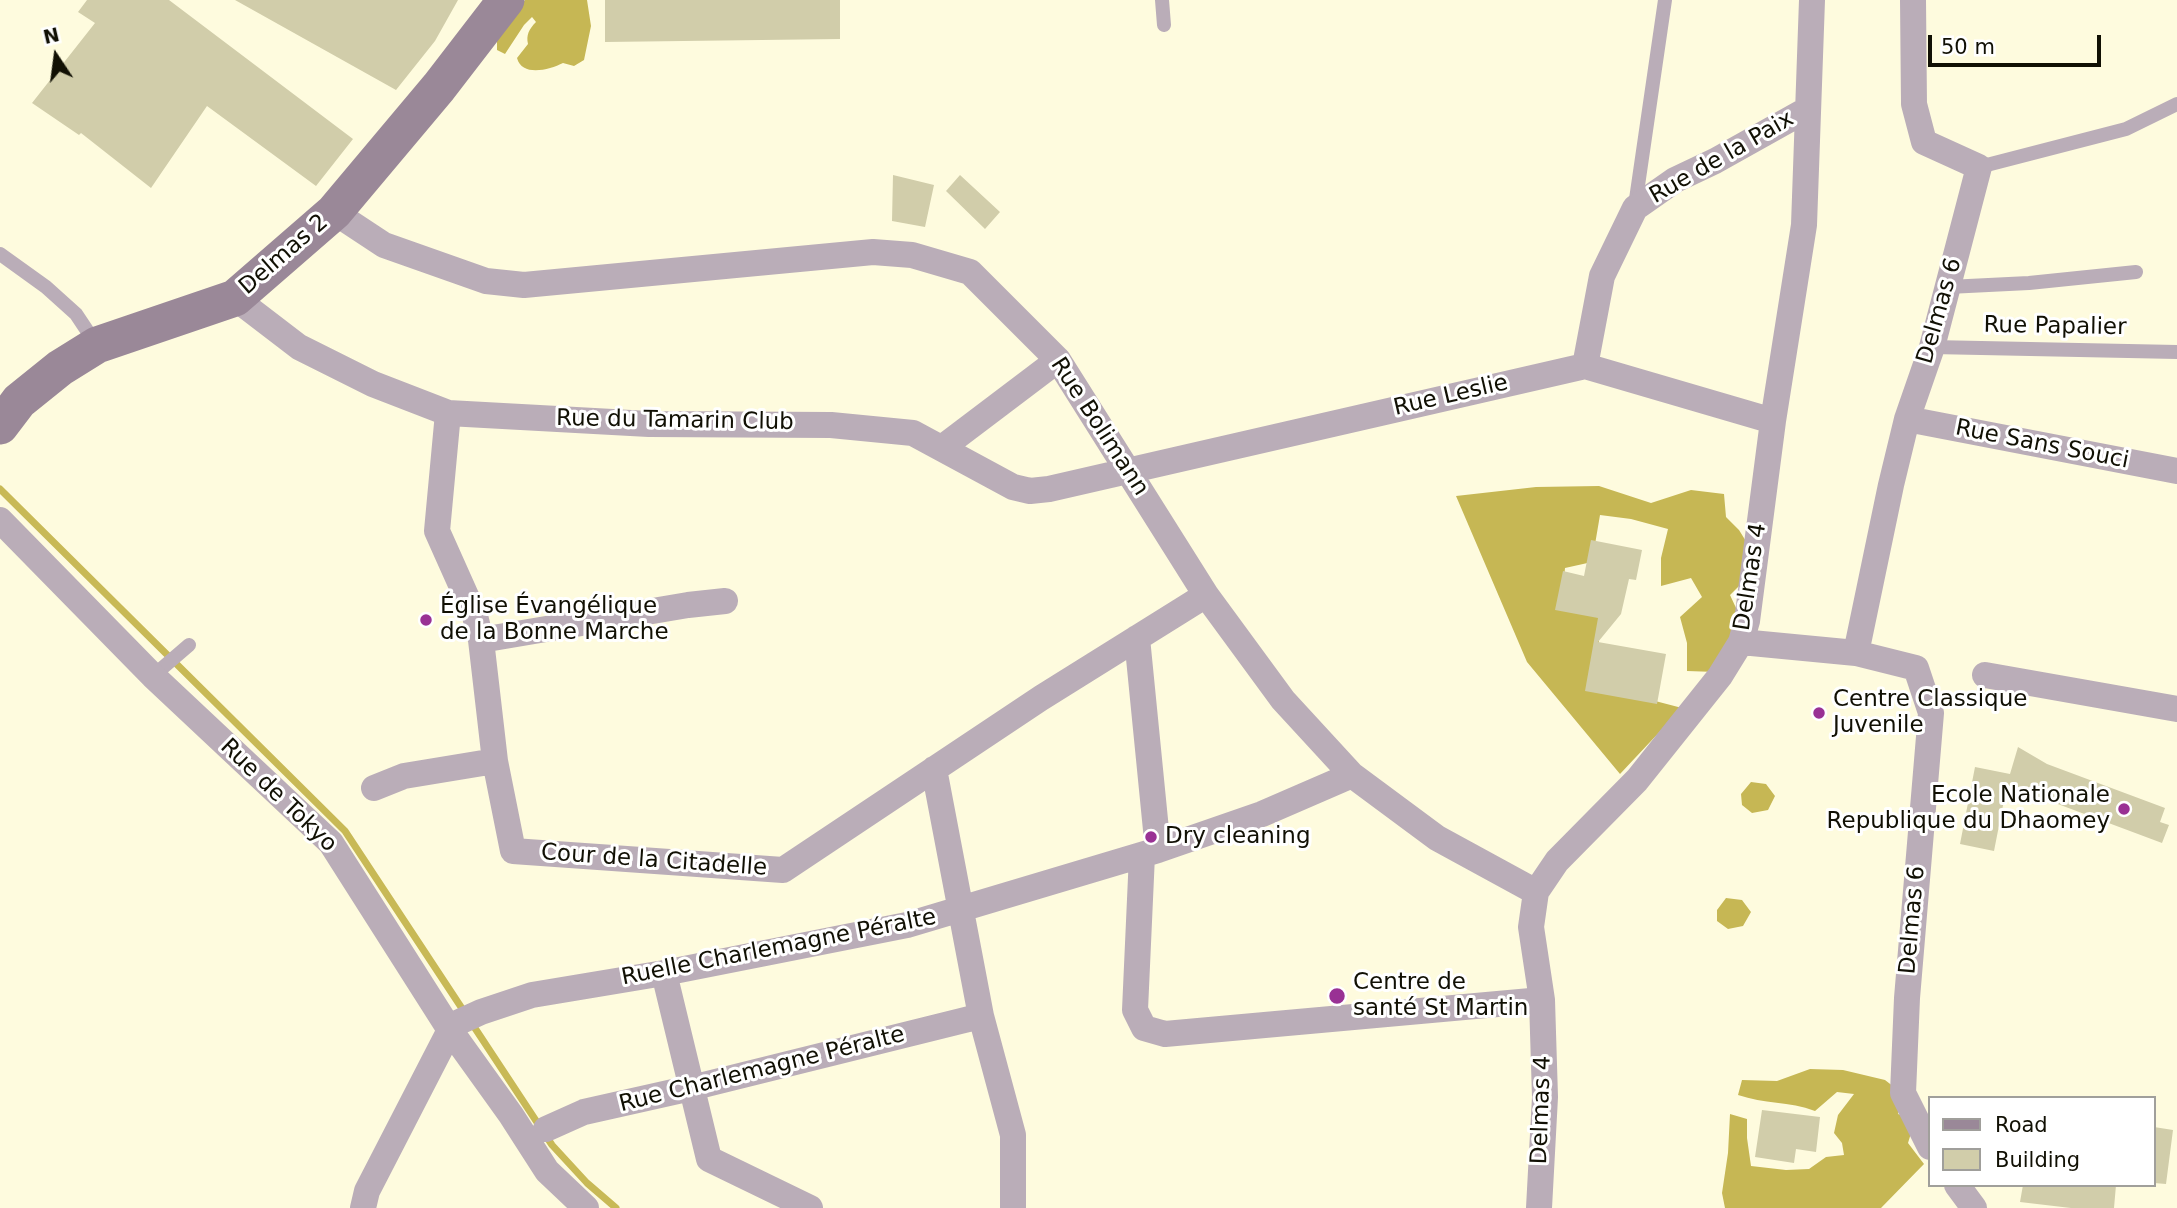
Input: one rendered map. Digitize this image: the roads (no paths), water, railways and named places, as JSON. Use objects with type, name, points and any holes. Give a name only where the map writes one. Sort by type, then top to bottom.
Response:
[{"type":"street","name":"Delmas 2","points":[[0,426],[19,401],[60,368],[97,345],[235,298],[334,212],[439,87],[506,0]]},
{"type":"street","name":"Delmas 4","points":[[1539,1208],[1545,1097],[1542,1000],[1531,927],[1536,892],[1558,861],[1637,780],[1720,676],[1741,642],[1747,621],[1773,421],[1804,225],[1812,0]]},
{"type":"street","points":[[1913,0],[1914,104],[1924,142],[1979,167]]},
{"type":"street","name":"Rue de la Paix","points":[[1585,366],[1602,276],[1635,208],[1675,180],[1808,108]]},
{"type":"street","name":"Delmas 6","points":[[1856,653],[1907,419],[1932,347],[1979,167]]},
{"type":"street","name":"Rue Bolimann","points":[[334,212],[384,245],[486,281],[524,285],[873,252],[912,255],[970,272],[1058,360],[1206,595],[1283,700],[1352,775],[1437,838],[1536,892]]},
{"type":"street","name":"Rue du Tamarin Club","points":[[235,298],[299,347],[373,384],[448,413],[649,424],[831,425],[914,433],[943,447],[997,480],[1030,491],[1127,470]]},
{"type":"street","points":[[943,447],[1058,360]]},
{"type":"street","name":"Rue Leslie","points":[[1127,470],[1585,366],[1773,421]]},
{"type":"street","name":"Cour de la Citadelle","points":[[448,413],[437,531],[475,616],[481,640],[495,761],[513,851],[783,870],[934,769],[1206,595]]},
{"type":"street","name":"Rue Sans Souci","points":[[1907,419],[2177,471]]},
{"type":"street","name":"Rue de Tokyo","points":[[0,520],[331,844],[547,1171],[586,1208]]},
{"type":"street","points":[[481,640],[725,601]]},
{"type":"street","points":[[1137,638],[1150,853],[1135,1010],[1144,1028],[1165,1034],[1542,1000]]},
{"type":"street","name":"Delmas 6","points":[[1741,642],[1856,653],[1916,668],[1931,713],[1907,998],[1903,1093],[1928,1143]]},
{"type":"street","points":[[1985,675],[2177,709]]},
{"type":"street","points":[[374,788],[404,776],[495,761]]},
{"type":"street","points":[[934,769],[981,1017],[1013,1135],[1013,1208]]},
{"type":"street","name":"Ruelle Charlemagne Péralte","points":[[453,1027],[481,1012],[532,995],[664,973],[907,925],[1150,853],[1262,814],[1352,775]]},
{"type":"street","points":[[664,973],[709,1159],[810,1208]]},
{"type":"street","name":"Rue Charlemagne Péralte","points":[[546,1129],[584,1112],[981,1017]]},
{"type":"street","points":[[363,1208],[367,1191],[453,1027]]},
{"type":"street","points":[[1958,1187],[1974,1208]]},
{"type":"lane","points":[[1162,0],[1164,25]]},
{"type":"lane","points":[[1635,208],[1665,0]]},
{"type":"lane","points":[[1979,167],[2126,129],[2177,104]]},
{"type":"lane","points":[[0,254],[46,286],[76,314],[97,345]]},
{"type":"lane","points":[[1948,287],[2029,283],[2136,272]]},
{"type":"lane","name":"Rue Papalier","points":[[1932,347],[2177,352]]},
{"type":"lane","points":[[158,672],[189,645]]},
{"type":"waterway","points":[[0,489],[345,831],[552,1145],[587,1183],[616,1208]]},
{"type":"place","name":"Église Évangélique de la Bonne Marche","points":[[426,620]]},
{"type":"place","name":"Centre Classique Juvenile","points":[[1819,713]]},
{"type":"place","name":"Ecole Nationale Republique du Dhaomey","points":[[2124,809]]},
{"type":"place","name":"Dry cleaning","points":[[1151,837]]},
{"type":"place","name":"Centre de santé St Martin","points":[[1337,996]]}]
